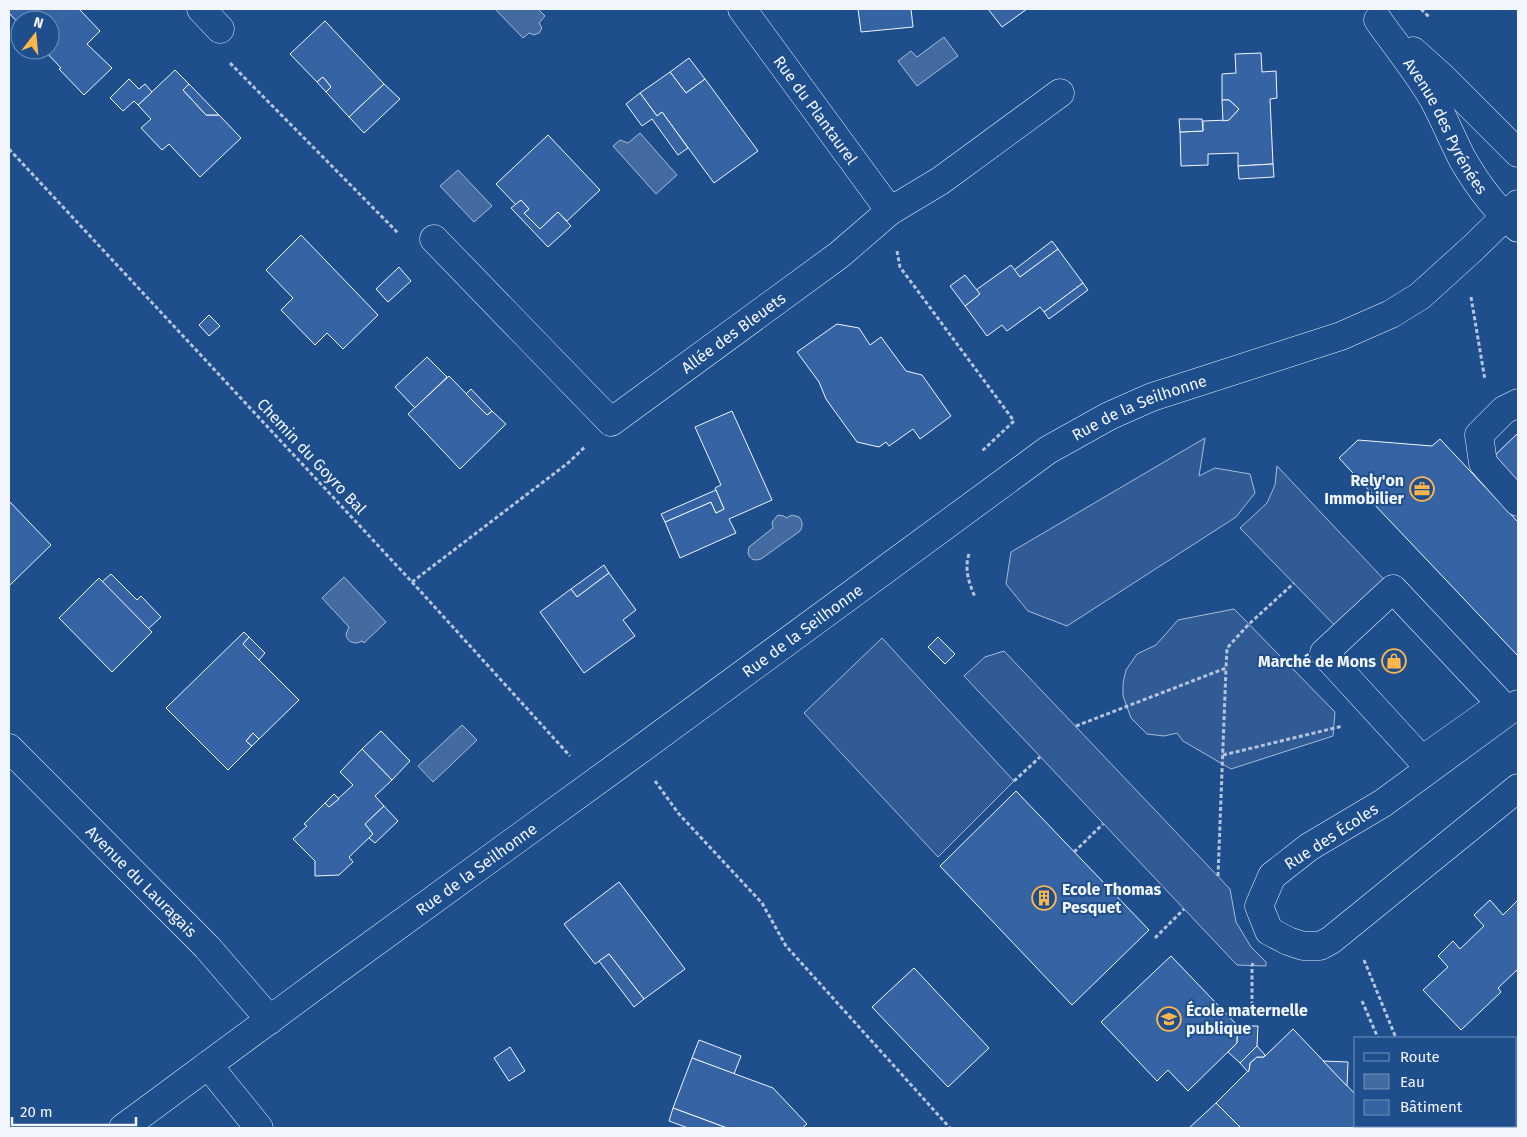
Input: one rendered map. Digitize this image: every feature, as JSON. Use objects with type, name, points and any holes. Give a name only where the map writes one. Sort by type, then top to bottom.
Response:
[{"type":"street","points":[[201,9],[220,29]]},
{"type":"street","name":"Rue du Plantaurel","points":[[742,9],[890,211]]},
{"type":"street","name":"Avenue des Pyrénées","points":[[1372,14],[1442,77],[1518,153]]},
{"type":"street","name":"Avenue des Pyrénées","points":[[1372,14],[1414,69],[1434,101],[1463,160],[1483,192],[1514,217]]},
{"type":"street","name":"Allée des Bleuets","points":[[611,422],[839,255],[890,211],[940,181],[1060,93]]},
{"type":"street","name":"Rue de la Seilhonne","points":[[123,1128],[1048,450],[1109,416],[1152,398],[1341,336],[1390,314],[1420,296],[1474,248],[1514,217]]},
{"type":"street","points":[[434,239],[611,422]]},
{"type":"street","points":[[1507,410],[1479,435],[1483,463],[1518,502]]},
{"type":"street","points":[[1393,589],[1501,704],[1422,760],[1369,702],[1324,653],[1393,589]]},
{"type":"street","name":"Rue des Écoles","points":[[1269,931],[1259,906],[1272,876],[1309,847],[1383,803],[1518,704]]},
{"type":"street","name":"Avenue du Lauragais","points":[[9,748],[206,947],[270,1020]]},
{"type":"street","points":[[1269,931],[1303,946],[1320,946],[1331,940],[1518,788]]},
{"type":"street","points":[[208,1065],[259,1128]]},
{"type":"path","points":[[220,29],[208,41],[417,252],[434,239]]},
{"type":"path","name":"Chemin du Goyro Bal","points":[[9,149],[412,582],[594,783]]},
{"type":"path","points":[[890,211],[900,267],[1014,421],[978,455]]},
{"type":"path","points":[[1471,296],[1489,400],[1507,410]]},
{"type":"path","points":[[412,582],[568,463],[611,422]]},
{"type":"path","points":[[971,547],[967,560],[968,580],[975,597]]},
{"type":"path","points":[[1218,876],[1227,648],[1249,624],[1294,583]]},
{"type":"path","points":[[1076,726],[1226,668]]},
{"type":"path","points":[[1223,756],[1342,727],[1369,702]]},
{"type":"path","points":[[634,754],[679,814],[762,903],[786,946],[950,1128]]},
{"type":"path","points":[[1014,781],[1040,757]]},
{"type":"path","points":[[1074,852],[1103,824]]},
{"type":"path","points":[[1156,938],[1184,909]]},
{"type":"path","points":[[1350,925],[1396,1037]]},
{"type":"path","points":[[1252,1012],[1252,966],[1269,931]]},
{"type":"path","points":[[1362,1001],[1378,1037]]},
{"type":"shaded area","points":[[1205,438],[1199,476],[1215,468],[1250,474],[1255,493],[1236,517],[1067,626],[1028,611],[1006,584],[1011,552]]},
{"type":"shaded area","points":[[1277,466],[1393,589],[1344,635],[1240,528],[1267,503],[1275,485]]},
{"type":"shaded area","points":[[1234,609],[1335,712],[1333,736],[1231,769],[1183,741],[1177,733],[1164,736],[1147,734],[1131,718],[1123,696],[1123,683],[1126,670],[1137,654],[1156,645],[1178,620]]},
{"type":"shaded area","points":[[882,638],[1014,781],[938,857],[804,713]]},
{"type":"shaded area","points":[[1004,651],[1230,889],[1236,922],[1251,947],[1266,962],[1266,966],[1237,965],[964,676],[985,657]]},
{"type":"water","points":[[495,9],[538,9],[545,16],[539,23],[542,28],[539,33],[534,35],[529,33],[523,38]]},
{"type":"water","points":[[944,37],[958,56],[917,86],[898,61],[911,51],[917,57]]},
{"type":"water","points":[[640,133],[677,175],[656,194],[613,146],[620,140],[628,143]]},
{"type":"water","points":[[458,170],[492,206],[474,222],[440,186]]},
{"type":"water","points":[[778,515],[786,518],[792,515],[799,517],[802,524],[800,531],[761,559],[751,559],[748,553],[749,547],[773,528],[772,522]]},
{"type":"water","points":[[344,577],[386,622],[364,643],[362,641],[353,643],[348,640],[346,634],[349,627],[322,598]]},
{"type":"water","points":[[462,725],[477,740],[433,782],[418,766]]},
{"type":"building","points":[[9,9],[79,9],[100,31],[87,44],[112,68],[84,95],[59,69],[61,68],[53,60],[60,60],[60,10],[10,10],[9,13]]},
{"type":"building","points":[[858,9],[911,9],[913,27],[861,32]]},
{"type":"building","points":[[988,9],[1027,9],[1002,27]]},
{"type":"building","points":[[325,21],[384,84],[349,117],[326,92],[331,87],[323,77],[317,82],[290,54]]},
{"type":"building","points":[[1261,53],[1262,72],[1276,71],[1277,98],[1270,99],[1273,164],[1238,166],[1238,153],[1208,154],[1208,165],[1181,166],[1180,132],[1203,131],[1203,121],[1229,120],[1239,109],[1229,100],[1222,100],[1222,74],[1236,73],[1235,54]]},
{"type":"building","points":[[689,58],[705,79],[686,93],[670,72]]},
{"type":"building","points":[[175,70],[189,84],[183,90],[206,115],[219,115],[241,138],[200,177],[169,144],[162,150],[141,128],[151,119],[138,105]]},
{"type":"building","points":[[670,72],[686,93],[705,79],[758,151],[714,183],[662,112],[657,116],[640,93]]},
{"type":"building","points":[[323,77],[331,87],[326,92],[317,82]]},
{"type":"building","points":[[129,79],[139,89],[145,84],[152,92],[138,105],[134,101],[123,111],[110,98]]},
{"type":"building","points":[[189,84],[219,115],[206,115],[183,90]]},
{"type":"building","points":[[384,84],[400,99],[364,133],[349,117]]},
{"type":"building","points":[[640,93],[657,116],[662,112],[688,148],[678,155],[652,119],[642,126],[626,104]]},
{"type":"building","points":[[1222,100],[1229,100],[1239,109],[1229,120],[1223,121]]},
{"type":"building","points":[[1179,119],[1202,119],[1203,131],[1180,132]]},
{"type":"building","points":[[548,135],[600,190],[567,221],[558,212],[540,229],[524,213],[529,209],[521,200],[516,205],[496,184]]},
{"type":"building","points":[[1273,164],[1274,177],[1239,179],[1238,166]]},
{"type":"building","points":[[521,200],[529,209],[524,213],[540,229],[558,212],[571,226],[548,247],[511,208]]},
{"type":"building","points":[[301,235],[378,315],[343,349],[327,333],[315,345],[281,310],[293,298],[266,270]]},
{"type":"building","points":[[1052,241],[1058,249],[1020,277],[1014,270]]},
{"type":"building","points":[[1058,249],[1083,283],[1044,312],[1040,307],[1007,331],[1002,325],[987,336],[965,306],[980,294],[976,290],[1011,265],[1020,277]]},
{"type":"building","points":[[399,267],[411,281],[388,302],[376,289]]},
{"type":"building","points":[[965,275],[980,294],[965,306],[950,286]]},
{"type":"building","points":[[1083,283],[1088,290],[1049,319],[1044,312]]},
{"type":"building","points":[[209,315],[220,326],[209,336],[199,325]]},
{"type":"building","points":[[837,324],[859,328],[870,345],[881,337],[906,371],[922,375],[951,416],[920,439],[913,429],[889,446],[886,442],[879,447],[857,442],[826,399],[819,382],[797,352]]},
{"type":"building","points":[[427,357],[447,377],[415,408],[395,387]]},
{"type":"building","points":[[449,376],[487,415],[492,411],[506,424],[460,469],[408,414]]},
{"type":"building","points":[[471,389],[492,411],[487,415],[466,394]]},
{"type":"building","points":[[732,411],[772,500],[729,519],[736,533],[680,558],[665,522],[711,502],[716,513],[724,509],[715,488],[721,485],[695,427]]},
{"type":"building","points":[[1518,433],[1518,486],[1492,458]]},
{"type":"building","points":[[1440,439],[1518,522],[1518,656],[1372,502],[1377,499],[1339,458],[1358,440],[1432,446]]},
{"type":"building","points":[[716,490],[724,509],[716,513],[711,502],[665,522],[661,514]]},
{"type":"building","points":[[9,501],[51,545],[9,586]]},
{"type":"building","points":[[604,565],[609,573],[577,597],[571,589]]},
{"type":"building","points":[[609,573],[636,610],[623,620],[635,636],[584,673],[540,612],[571,589],[577,597]]},
{"type":"building","points":[[111,574],[137,600],[141,596],[161,617],[148,629],[102,582]]},
{"type":"building","points":[[99,578],[152,632],[112,672],[59,618]]},
{"type":"building","points":[[244,632],[249,637],[243,644],[299,700],[259,739],[253,733],[246,741],[252,746],[228,770],[166,708]]},
{"type":"building","points":[[249,637],[265,653],[259,660],[243,644]]},
{"type":"building","points":[[938,637],[955,654],[945,664],[928,647]]},
{"type":"building","points":[[381,731],[410,761],[392,780],[362,749]]},
{"type":"building","points":[[253,733],[259,739],[252,746],[246,741]]},
{"type":"building","points":[[362,749],[392,780],[375,796],[384,806],[365,824],[373,834],[349,857],[353,862],[339,875],[315,876],[315,861],[293,839],[307,826],[304,824],[325,803],[329,807],[353,785],[340,772]]},
{"type":"building","name":"Ecole Thomas Pesquet","points":[[1016,791],[1149,930],[1072,1005],[940,866]]},
{"type":"building","points":[[334,794],[339,799],[329,807],[325,803]]},
{"type":"building","points":[[384,806],[398,821],[375,843],[369,838],[373,834],[365,824]]},
{"type":"building","points":[[619,882],[685,969],[644,999],[609,954],[595,964],[564,924]]},
{"type":"building","points":[[1490,900],[1503,915],[1518,900],[1518,969],[1498,988],[1501,992],[1461,1030],[1423,990],[1448,967],[1438,956],[1453,941],[1460,949],[1484,926],[1474,915]]},
{"type":"building","points":[[609,954],[644,999],[634,1007],[599,961]]},
{"type":"building","points":[[1171,956],[1238,1026],[1237,1043],[1188,1091],[1168,1070],[1157,1081],[1101,1022]]},
{"type":"building","points":[[914,968],[989,1048],[948,1087],[872,1007]]},
{"type":"building","points":[[1238,1026],[1258,1026],[1257,1046],[1240,1063],[1228,1052],[1237,1043]]},
{"type":"building","points":[[1293,1029],[1354,1093],[1354,1127],[1369,1127],[1241,1128],[1216,1103],[1249,1070],[1250,1063],[1257,1057],[1264,1057]]},
{"type":"building","points":[[699,1040],[741,1056],[734,1074],[692,1058]]},
{"type":"building","points":[[1257,1046],[1265,1055],[1264,1057],[1257,1057],[1250,1063],[1248,1072],[1240,1063]]},
{"type":"building","points":[[510,1047],[525,1071],[509,1081],[494,1058]]},
{"type":"building","points":[[692,1058],[773,1088],[807,1124],[802,1128],[727,1128],[673,1108]]},
{"type":"building","points":[[1323,1061],[1348,1062],[1347,1086]]},
{"type":"building","points":[[1216,1103],[1241,1128],[1189,1128]]},
{"type":"building","points":[[673,1108],[727,1128],[688,1128],[669,1121]]},
{"type":"place","name":"Rely'on Immobilier","points":[[1422,489]]},
{"type":"place","name":"Marché de Mons","points":[[1394,661]]},
{"type":"place","name":"Ecole Thomas Pesquet","points":[[1044,898]]},
{"type":"place","name":"École maternelle publique","points":[[1169,1019]]}]
